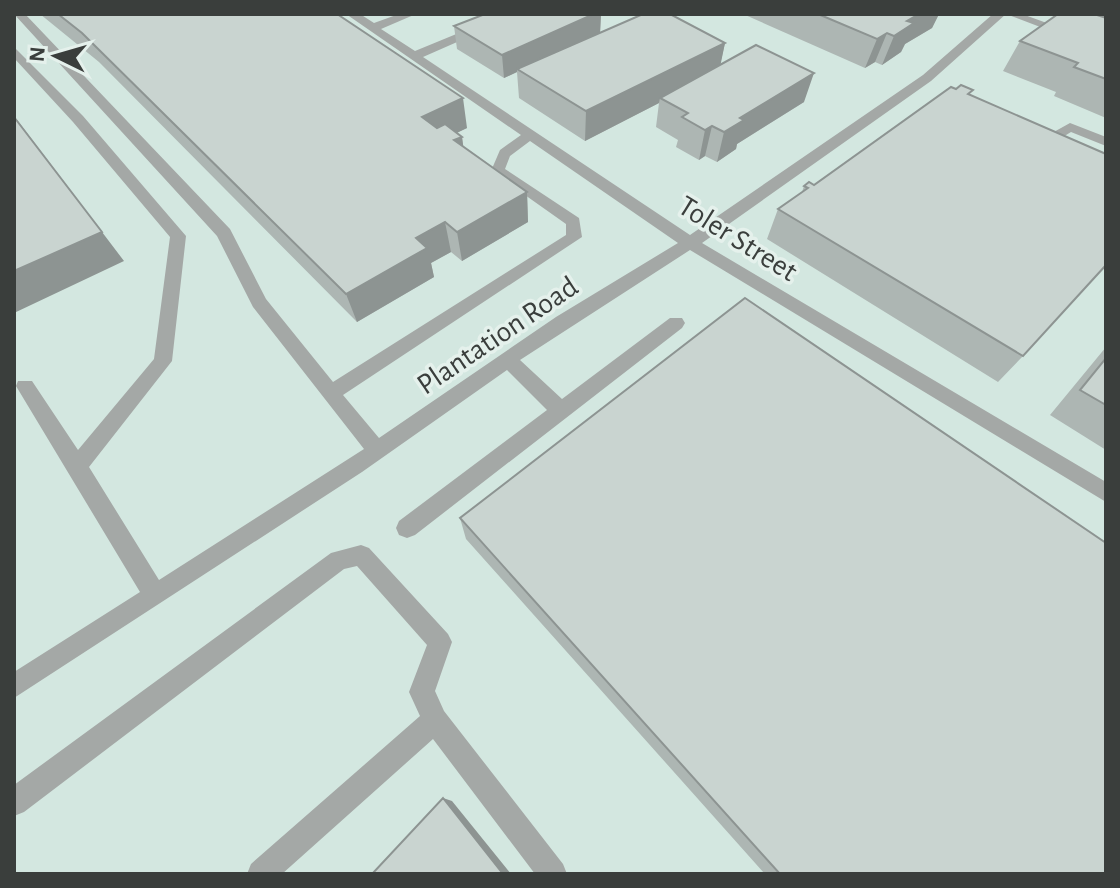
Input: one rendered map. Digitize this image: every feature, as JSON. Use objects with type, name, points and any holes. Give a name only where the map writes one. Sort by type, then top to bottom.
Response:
[{"type":"street","points":[[19,14],[224,233],[259,303],[377,451]]},
{"type":"street","name":"Toler Street","points":[[352,14],[690,243],[1106,493]]},
{"type":"street","points":[[372,28],[410,14]]},
{"type":"street","points":[[414,56],[515,14]]},
{"type":"street","points":[[1000,15],[1056,30],[1077,14]]},
{"type":"street","name":"Plantation Road","points":[[14,686],[377,451],[508,360],[925,87],[1000,15]]},
{"type":"street","points":[[14,51],[78,119],[178,236],[163,361],[77,466]]},
{"type":"street","points":[[1027,128],[1053,139],[1070,127],[1106,142]]},
{"type":"street","points":[[330,394],[574,237],[574,222],[498,171],[498,160],[505,151],[531,135]]},
{"type":"street","points":[[407,528],[676,323]]},
{"type":"street","points":[[508,360],[561,411]]},
{"type":"street","points":[[25,386],[155,595]]},
{"type":"street","points":[[14,802],[339,560],[361,555],[440,642],[422,692],[435,720],[553,874]]},
{"type":"street","points":[[261,874],[435,720]]},
{"type":"shaded area","points":[[14,14],[1106,14],[1106,874],[14,874]]},
{"type":"building","points":[[58,14],[337,14],[463,98],[422,117],[437,128],[445,124],[462,137],[454,140],[527,192],[457,232],[445,222],[416,238],[427,248],[346,294],[82,33]]},
{"type":"building","points":[[485,14],[594,14],[502,55],[454,26]]},
{"type":"building","points":[[643,14],[670,14],[725,43],[586,111],[517,69]]},
{"type":"building","points":[[818,14],[919,14],[907,21],[914,23],[894,36],[887,33],[877,39]]},
{"type":"building","points":[[1058,14],[1094,14],[1106,18],[1106,79],[1074,67],[1078,63],[1020,41]]},
{"type":"building","points":[[756,45],[814,73],[740,118],[744,120],[724,132],[712,126],[705,130],[682,117],[688,113],[660,98]]},
{"type":"building","points":[[961,85],[973,90],[968,94],[1106,154],[1106,265],[1023,356],[778,209],[808,188],[804,186],[809,182],[814,185],[951,87],[956,89]]},
{"type":"building","points":[[14,117],[102,232],[14,271]]},
{"type":"building","points":[[745,298],[1106,543],[1106,874],[780,874],[460,518]]},
{"type":"building","points":[[1106,358],[1106,405],[1080,390]]},
{"type":"building","points":[[443,798],[503,874],[372,874]]}]
